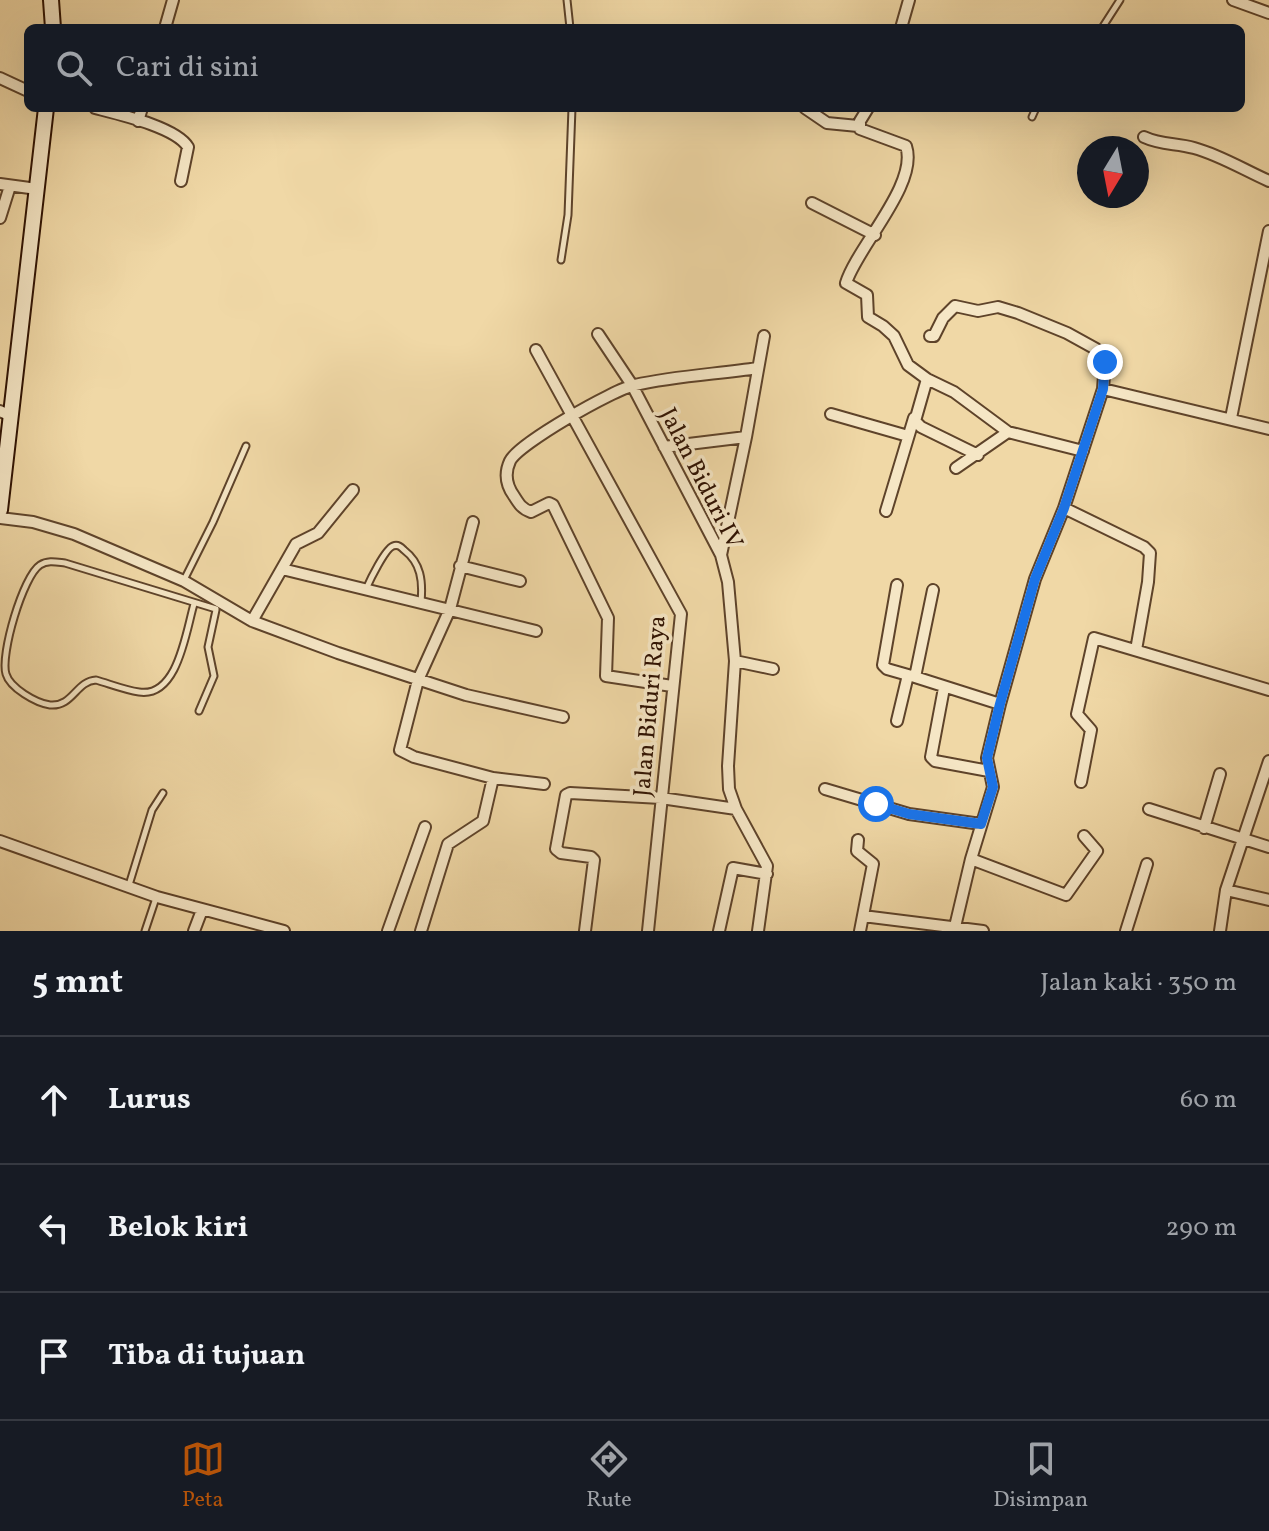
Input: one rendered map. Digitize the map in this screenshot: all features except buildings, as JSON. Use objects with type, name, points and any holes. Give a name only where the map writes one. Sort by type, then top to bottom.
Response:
[{"type":"street","points":[[51,0],[53,24]]},
{"type":"street","points":[[166,24],[173,0]]},
{"type":"street","points":[[902,24],[909,0]]},
{"type":"street","points":[[1233,0],[1269,13]]},
{"type":"street","points":[[0,78],[24,89]]},
{"type":"street","points":[[0,506],[6,414],[46,112]]},
{"type":"street","points":[[108,112],[169,132],[184,141],[188,147],[181,181]]},
{"type":"street","points":[[138,121],[141,112]]},
{"type":"street","points":[[811,112],[827,123],[858,126],[894,139],[907,149],[903,179],[846,283],[867,295],[868,317],[894,336],[908,365],[927,379],[954,392],[1008,432],[1083,451]]},
{"type":"street","points":[[858,126],[866,112]]},
{"type":"street","points":[[1149,139],[1209,153],[1269,181]]},
{"type":"street","points":[[0,218],[5,185],[37,189]]},
{"type":"street","points":[[812,203],[875,235]]},
{"type":"street","points":[[1231,418],[1269,231]]},
{"type":"street","points":[[930,336],[934,336],[943,318],[955,306],[978,311],[988,307],[1007,309],[1067,333],[1096,349],[1105,362],[1103,389],[1064,508],[1035,579],[1000,704],[987,758],[993,787],[971,859],[955,929]]},
{"type":"street","name":"Jalan Biduri IV","points":[[598,334],[632,385],[721,555],[728,582],[735,661],[729,789],[736,809],[764,858],[767,874]]},
{"type":"street","points":[[721,555],[764,336]]},
{"type":"street","name":"Jalan Biduri Raya","points":[[536,350],[681,614],[648,931]]},
{"type":"street","points":[[672,686],[606,676],[608,618],[553,505],[549,503],[531,512],[522,508],[508,487],[510,459],[517,451],[571,416],[632,385],[758,368]]},
{"type":"street","points":[[886,511],[927,379]]},
{"type":"street","points":[[1103,389],[1269,429]]},
{"type":"street","points":[[831,414],[908,436]]},
{"type":"street","points":[[914,418],[921,427],[978,455]]},
{"type":"street","points":[[956,468],[1008,432]]},
{"type":"street","points":[[664,447],[746,437]]},
{"type":"street","points":[[252,621],[300,540],[318,533],[353,490]]},
{"type":"street","points":[[1064,508],[1144,547],[1150,553],[1136,650]]},
{"type":"street","points":[[0,518],[33,522],[74,534],[184,581],[217,605],[252,621],[418,680],[478,698],[563,717]]},
{"type":"street","points":[[473,522],[450,609],[418,680],[400,750],[414,757],[493,778],[544,784]]},
{"type":"street","points":[[460,566],[520,581]]},
{"type":"street","points":[[282,569],[536,631]]},
{"type":"street","points":[[897,585],[882,662],[884,668],[1000,704]]},
{"type":"street","points":[[897,721],[912,676],[933,590]]},
{"type":"street","points":[[1081,782],[1091,730],[1077,714],[1093,639],[1269,690]]},
{"type":"street","points":[[735,661],[773,669]]},
{"type":"street","points":[[944,688],[931,757],[935,761],[989,771]]},
{"type":"street","points":[[1220,931],[1226,890],[1242,840],[1265,790],[1269,761]]},
{"type":"street","points":[[1204,828],[1220,774]]},
{"type":"street","points":[[421,931],[448,844],[483,821],[493,778]]},
{"type":"street","points":[[825,789],[909,814],[981,824]]},
{"type":"street","points":[[585,931],[594,860],[561,853],[556,849],[566,795],[611,794],[661,798],[736,809]]},
{"type":"street","points":[[1149,809],[1269,847]]},
{"type":"street","points":[[388,931],[425,827]]},
{"type":"street","points":[[971,859],[1066,895],[1097,851],[1084,836]]},
{"type":"street","points":[[858,840],[857,851],[873,864],[860,931]]},
{"type":"street","points":[[0,841],[128,888],[284,931]]},
{"type":"street","points":[[1126,931],[1147,864]]},
{"type":"street","points":[[719,931],[733,868],[767,874],[758,931]]},
{"type":"street","points":[[1226,890],[1269,900]]},
{"type":"street","points":[[194,931],[202,910]]},
{"type":"street","points":[[863,916],[983,931]]},
{"type":"lane","points":[[567,0],[570,24]]},
{"type":"lane","points":[[1105,24],[1120,0]]},
{"type":"lane","points":[[561,260],[568,203],[572,112]]},
{"type":"lane","points":[[1032,117],[1034,112]]},
{"type":"lane","points":[[184,581],[246,446]]},
{"type":"lane","points":[[366,590],[388,549],[396,545],[411,556],[419,567],[423,587],[421,603]]},
{"type":"lane","points":[[194,604],[174,672],[166,685],[158,690],[139,692],[89,680],[67,702],[49,705],[25,694],[9,680],[5,672],[7,644],[30,577],[39,565],[51,561],[65,563],[194,604],[217,605],[208,647],[214,676],[199,711]]},
{"type":"lane","points":[[128,888],[152,810],[163,793]]},
{"type":"lane","points":[[145,931],[157,897]]},
{"type":"route","points":[[876,804],[909,814],[981,824],[993,787],[987,758],[1000,704],[1035,579],[1064,508],[1106,380],[1105,362]]}]
